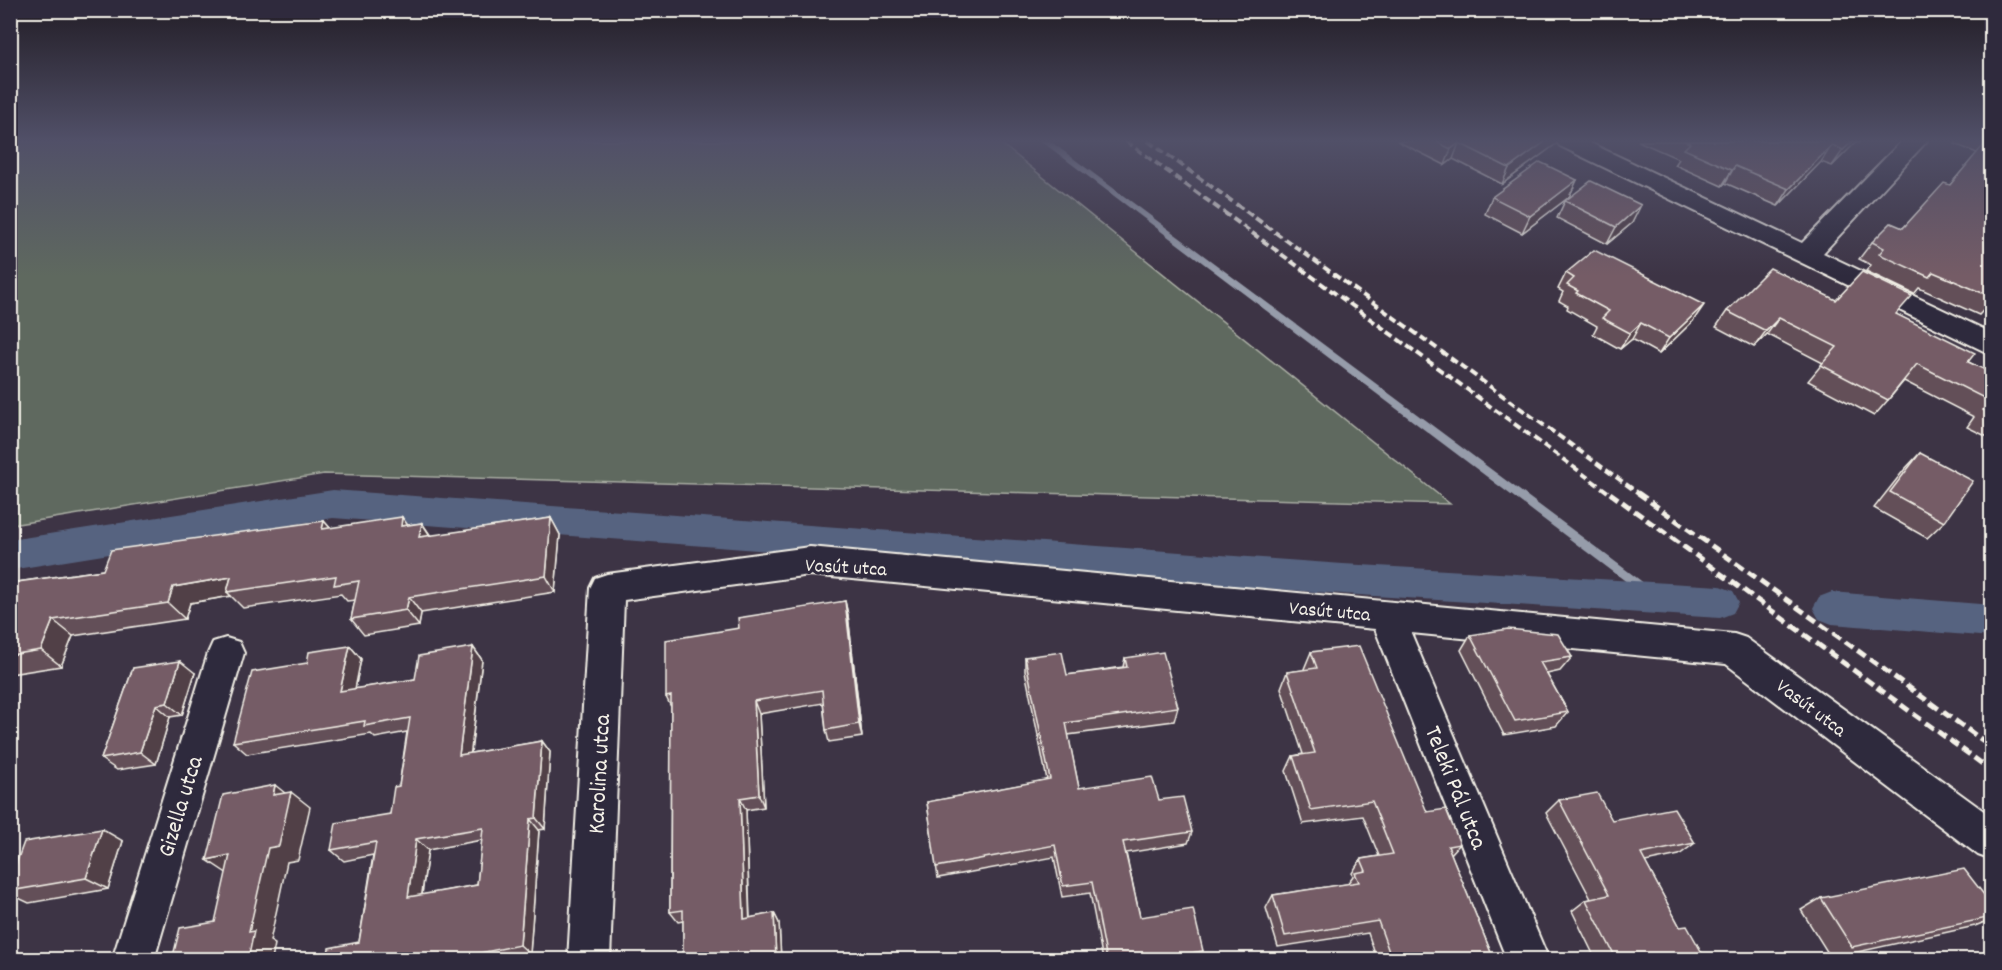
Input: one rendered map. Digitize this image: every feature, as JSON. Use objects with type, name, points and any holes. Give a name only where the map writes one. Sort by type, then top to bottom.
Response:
[{"type":"street","points":[[1661,186],[1992,345]]},
{"type":"street","points":[[1805,256],[1872,186]]},
{"type":"street","name":"Vasút utca","points":[[607,588],[810,561],[1734,649],[1992,841]]},
{"type":"street","name":"Karolina utca","points":[[589,960],[607,588]]},
{"type":"street","name":"Teleki Pál utca","points":[[1386,615],[1528,960]]},
{"type":"street","name":"Gizella utca","points":[[133,960],[226,653]]},
{"type":"green space","points":[[11,186],[1054,186],[1450,504],[324,474],[11,525]]},
{"type":"building","points":[[1507,186],[1569,186],[1530,216],[1492,197]]},
{"type":"building","points":[[1584,186],[1602,186],[1641,205],[1616,227],[1565,201]]},
{"type":"building","points":[[1941,186],[1992,186],[1992,297],[1933,272],[1929,277],[1879,254],[1884,248],[1872,242],[1891,223],[1903,228]]},
{"type":"building","points":[[1594,250],[1704,305],[1669,338],[1641,323],[1630,333],[1602,318],[1609,311],[1576,293],[1578,291],[1567,285],[1574,278],[1566,273]]},
{"type":"building","points":[[1770,268],[1836,300],[1862,272],[1912,296],[1896,314],[1975,353],[1968,362],[1992,373],[1992,415],[1983,410],[1990,401],[1917,364],[1888,400],[1821,365],[1837,347],[1779,318],[1766,331],[1727,311]]},
{"type":"building","points":[[1920,453],[1973,481],[1944,522],[1890,492]]},
{"type":"building","points":[[402,517],[401,526],[422,523],[419,537],[551,518],[546,576],[409,597],[406,610],[351,619],[359,581],[334,585],[336,576],[227,592],[231,577],[173,587],[168,603],[53,620],[41,650],[10,655],[10,583],[103,570],[111,550],[324,521],[322,529]]},
{"type":"building","points":[[845,601],[859,724],[826,730],[822,690],[754,701],[759,795],[740,798],[744,919],[774,913],[776,960],[683,960],[683,910],[670,912],[671,696],[666,697],[666,640],[739,628],[738,618]]},
{"type":"building","points":[[1508,629],[1558,634],[1572,657],[1540,662],[1568,712],[1515,721],[1470,635]]},
{"type":"building","points":[[350,646],[340,691],[415,679],[419,656],[473,647],[459,755],[542,741],[536,818],[530,819],[520,945],[446,960],[327,960],[329,948],[359,942],[376,842],[331,850],[336,823],[390,814],[394,787],[399,786],[410,718],[364,726],[365,721],[233,742],[252,672],[307,663],[309,652]],"holes":[[[483,828],[477,885],[408,897],[416,839]]]},
{"type":"building","points":[[1359,646],[1427,812],[1446,809],[1460,844],[1448,846],[1494,960],[1392,960],[1378,921],[1285,936],[1273,895],[1359,882],[1355,873],[1366,871],[1361,859],[1393,854],[1372,801],[1311,810],[1293,756],[1315,753],[1287,672],[1317,668],[1311,652]]},
{"type":"building","points":[[1062,652],[1067,675],[1127,667],[1125,658],[1163,652],[1178,707],[1066,723],[1079,788],[1152,777],[1159,800],[1183,797],[1192,832],[1123,842],[1140,917],[1193,909],[1203,951],[1149,960],[1107,960],[1092,882],[1063,886],[1055,845],[936,867],[927,802],[1050,779],[1025,657]]},
{"type":"building","points":[[180,661],[167,703],[156,705],[140,752],[101,759],[133,668]]},
{"type":"building","points":[[275,785],[273,795],[291,792],[279,846],[268,848],[249,932],[254,931],[248,960],[172,960],[180,928],[215,922],[230,855],[207,860],[223,795]]},
{"type":"building","points":[[1597,793],[1612,820],[1674,808],[1695,843],[1641,854],[1680,927],[1687,926],[1706,960],[1617,960],[1586,900],[1609,895],[1559,800]]},
{"type":"building","points":[[102,829],[86,878],[10,891],[10,880],[24,842]]},
{"type":"building","points":[[1964,869],[1992,905],[1992,917],[1852,947],[1821,898]]},
{"type":"building","points":[[1307,956],[1308,960],[1286,960]]},
{"type":"waterway","points":[[1106,186],[1656,598]]},
{"type":"waterway","points":[[10,555],[333,504],[1343,579],[1720,602]]},
{"type":"waterway","points":[[1832,608],[1992,621]]},
{"type":"railway","points":[[1188,186],[1612,495]]},
{"type":"railway","points":[[1211,186],[1641,495]]},
{"type":"railway","points":[[1610,493],[1992,771]]},
{"type":"railway","points":[[1638,493],[1992,747]]}]
